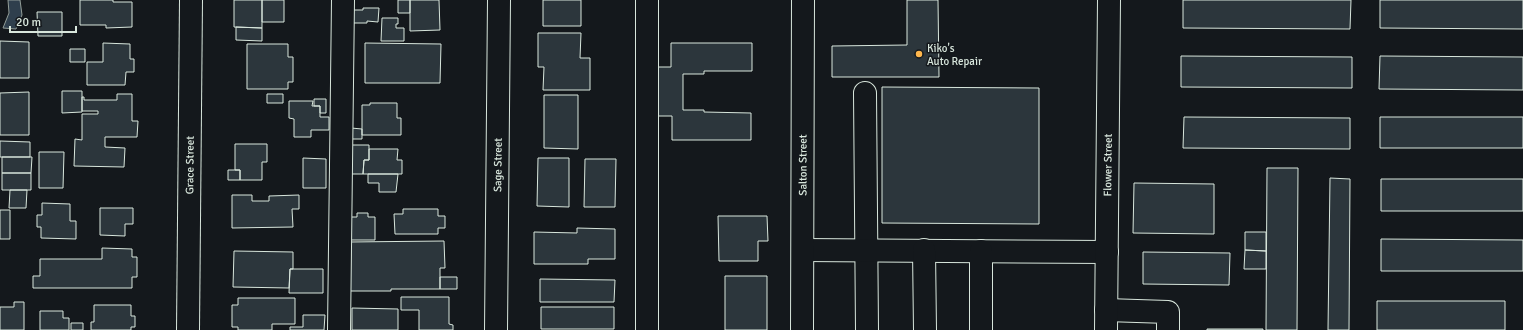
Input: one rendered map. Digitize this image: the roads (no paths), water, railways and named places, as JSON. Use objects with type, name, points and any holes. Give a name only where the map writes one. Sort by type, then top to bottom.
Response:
[{"type":"street","name":"Grace Street","points":[[188,330],[190,0]]},
{"type":"street","points":[[340,330],[343,0]]},
{"type":"street","name":"Sage Street","points":[[496,330],[499,0]]},
{"type":"street","points":[[647,0],[647,330]]},
{"type":"street","name":"Salton Street","points":[[802,330],[803,0]]},
{"type":"street","name":"Flower Street","points":[[1106,320],[1109,0]]},
{"type":"street","points":[[865,93],[867,330]]},
{"type":"street","points":[[803,250],[1107,252]]},
{"type":"street","points":[[924,250],[925,330]]},
{"type":"street","points":[[981,251],[981,330]]},
{"type":"street","points":[[1106,320],[1168,312],[1168,330]]},
{"type":"water","points":[[8,0],[20,0],[22,15],[16,29],[3,28],[9,13]]},
{"type":"place","name":"Kiko's Auto Repair","points":[[919,54]]}]
